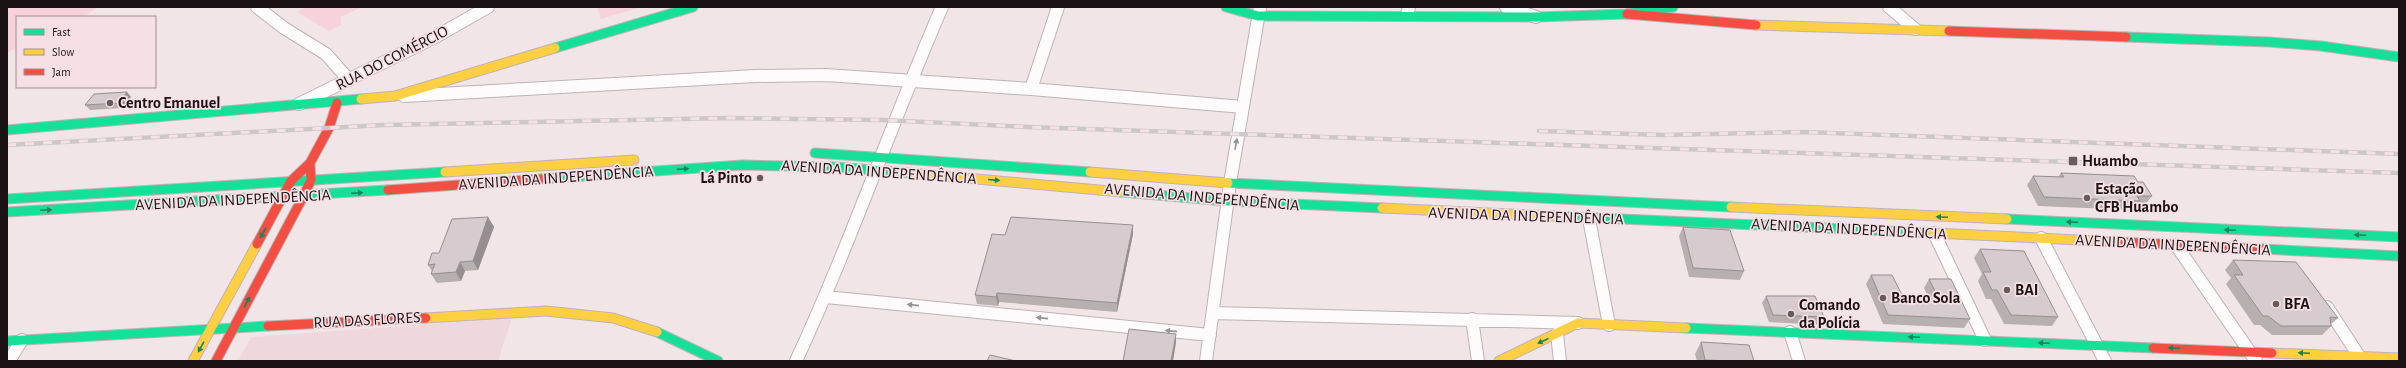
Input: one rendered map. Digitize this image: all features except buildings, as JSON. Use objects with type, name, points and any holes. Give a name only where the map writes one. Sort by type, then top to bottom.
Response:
[{"type":"main road","points":[[7,130],[337,103],[395,96],[693,7]]},
{"type":"main road","points":[[1226,7],[1259,11],[1408,11],[1537,17],[1626,14],[1673,7]]},
{"type":"main road","points":[[1626,14],[1738,24],[2269,42],[2322,46],[2399,57]]},
{"type":"main road","points":[[193,361],[291,181],[310,163],[329,128],[337,103]]},
{"type":"main road","name":"AVENIDA DA INDEPENDÊNCIA","points":[[802,152],[883,155],[1230,183],[1377,191],[1745,209],[2396,237]]},
{"type":"main road","name":"AVENIDA DA INDEPENDÊNCIA","points":[[7,199],[643,159]]},
{"type":"main road","points":[[216,361],[311,180],[310,163]]},
{"type":"main road","name":"AVENIDA DA INDEPENDÊNCIA","points":[[7,212],[302,197],[742,165],[798,164],[1058,185],[1227,201],[1589,219],[2108,241],[2399,256]]},
{"type":"main road","points":[[1058,185],[1060,169]]},
{"type":"main road","points":[[136,206],[148,190]]},
{"type":"main road","points":[[1377,191],[1378,209]]},
{"type":"main road","points":[[1399,192],[1400,210]]},
{"type":"main road","points":[[1745,209],[1752,225]]},
{"type":"main road","points":[[2098,223],[2108,241]]},
{"type":"main road","points":[[2396,237],[2399,245]]},
{"type":"main road","name":"RUA DAS FLORES","points":[[7,341],[234,327],[546,311],[612,318],[661,333],[718,361]]},
{"type":"main road","points":[[1499,361],[1578,323],[2097,345],[2253,356],[2359,356],[2399,358]]},
{"type":"street","points":[[257,7],[284,28],[326,54],[349,80]]},
{"type":"street","name":"RUA DO COMÉRCIO","points":[[295,106],[437,36],[488,7]]},
{"type":"street","points":[[796,361],[826,297],[897,121],[910,81],[942,7]]},
{"type":"street","points":[[1031,89],[1058,7]]},
{"type":"street","points":[[1506,7],[1537,17]]},
{"type":"street","points":[[1889,7],[1915,29]]},
{"type":"street","points":[[1206,361],[1227,201],[1259,11]]},
{"type":"street","points":[[395,96],[754,76],[826,75],[1031,89],[1243,107]]},
{"type":"street","points":[[1589,219],[1609,325]]},
{"type":"street","points":[[1934,233],[1985,340]]},
{"type":"street","points":[[2041,238],[2105,361]]},
{"type":"street","points":[[2176,245],[2253,356]]},
{"type":"street","points":[[2284,250],[2293,262]]},
{"type":"street","points":[[826,297],[1210,334]]},
{"type":"street","points":[[2320,298],[2359,356]]},
{"type":"street","points":[[1213,313],[1578,323]]},
{"type":"street","points":[[1472,319],[1478,361]]},
{"type":"street","points":[[1790,332],[1799,361]]},
{"type":"street","points":[[1557,334],[1560,361]]},
{"type":"street","points":[[9,361],[22,340]]},
{"type":"shaded area","points":[[7,7],[98,7],[85,16],[16,16],[16,48],[7,53]]},
{"type":"shaded area","points":[[305,7],[362,7],[341,17],[341,25],[329,31],[297,12]]},
{"type":"shaded area","points":[[597,7],[642,7],[601,19]]},
{"type":"shaded area","points":[[512,318],[498,361],[238,361],[251,337]]},
{"type":"railway","points":[[7,145],[384,125],[728,118],[883,120],[1027,127],[2399,173]]},
{"type":"railway","points":[[1539,131],[1663,135],[1804,132],[2399,154]]},
{"type":"traffic: fast","points":[[555,48],[693,7]]},
{"type":"traffic: fast","points":[[1226,7],[1258,16],[1537,17],[1626,14],[1673,7]]},
{"type":"traffic: fast","points":[[2126,37],[2269,42],[2321,46],[2399,57]]},
{"type":"traffic: fast","points":[[7,130],[361,99]]},
{"type":"traffic: fast","points":[[815,153],[924,159],[1090,172]]},
{"type":"traffic: fast","points":[[541,179],[742,165],[836,167],[910,173]]},
{"type":"traffic: fast","points":[[7,199],[445,172]]},
{"type":"traffic: fast","points":[[1228,183],[1731,207]]},
{"type":"traffic: fast","points":[[7,212],[388,190]]},
{"type":"traffic: fast","points":[[1121,192],[1227,201],[1382,208]]},
{"type":"traffic: fast","points":[[1555,216],[1933,233]]},
{"type":"traffic: fast","points":[[2007,219],[2399,237]]},
{"type":"traffic: fast","points":[[2263,249],[2399,256]]},
{"type":"traffic: fast","points":[[7,341],[268,326]]},
{"type":"traffic: fast","points":[[1686,328],[2153,348]]},
{"type":"traffic: fast","points":[[657,332],[718,361]]},
{"type":"traffic: slow","points":[[1756,25],[1949,31]]},
{"type":"traffic: slow","points":[[361,99],[395,96],[555,48]]},
{"type":"traffic: slow","points":[[445,172],[634,160]]},
{"type":"traffic: slow","points":[[1090,172],[1228,183]]},
{"type":"traffic: slow","points":[[910,173],[1121,192]]},
{"type":"traffic: slow","points":[[1731,207],[2007,219]]},
{"type":"traffic: slow","points":[[1382,208],[1555,216]]},
{"type":"traffic: slow","points":[[1933,233],[2100,241]]},
{"type":"traffic: slow","points":[[193,361],[257,244]]},
{"type":"traffic: slow","points":[[426,318],[546,311],[613,318],[657,332]]},
{"type":"traffic: slow","points":[[1499,361],[1578,323],[1686,328]]},
{"type":"traffic: slow","points":[[2272,353],[2399,358]]},
{"type":"traffic: jam","points":[[1627,14],[1756,25]]},
{"type":"traffic: jam","points":[[1949,31],[2126,37]]},
{"type":"traffic: jam","points":[[257,244],[291,181],[310,163],[329,128],[337,103]]},
{"type":"traffic: jam","points":[[216,361],[303,197],[311,180],[310,164]]},
{"type":"traffic: jam","points":[[388,190],[541,179]]},
{"type":"traffic: jam","points":[[2100,241],[2263,249]]},
{"type":"traffic: jam","points":[[268,326],[426,318]]},
{"type":"traffic: jam","points":[[2153,348],[2272,353]]},
{"type":"place","name":"Centro Emanuel","points":[[110,103]]},
{"type":"place","name":"Huambo","points":[[2073,161]]},
{"type":"place","name":"Lá Pinto","points":[[760,178]]},
{"type":"place","name":"Estação CFB Huambo","points":[[2087,198]]},
{"type":"place","name":"BAI","points":[[2007,290]]},
{"type":"place","name":"Banco Sola","points":[[1883,298]]},
{"type":"place","name":"BFA","points":[[2276,304]]},
{"type":"place","name":"Comando da Polícia","points":[[1791,314]]}]
